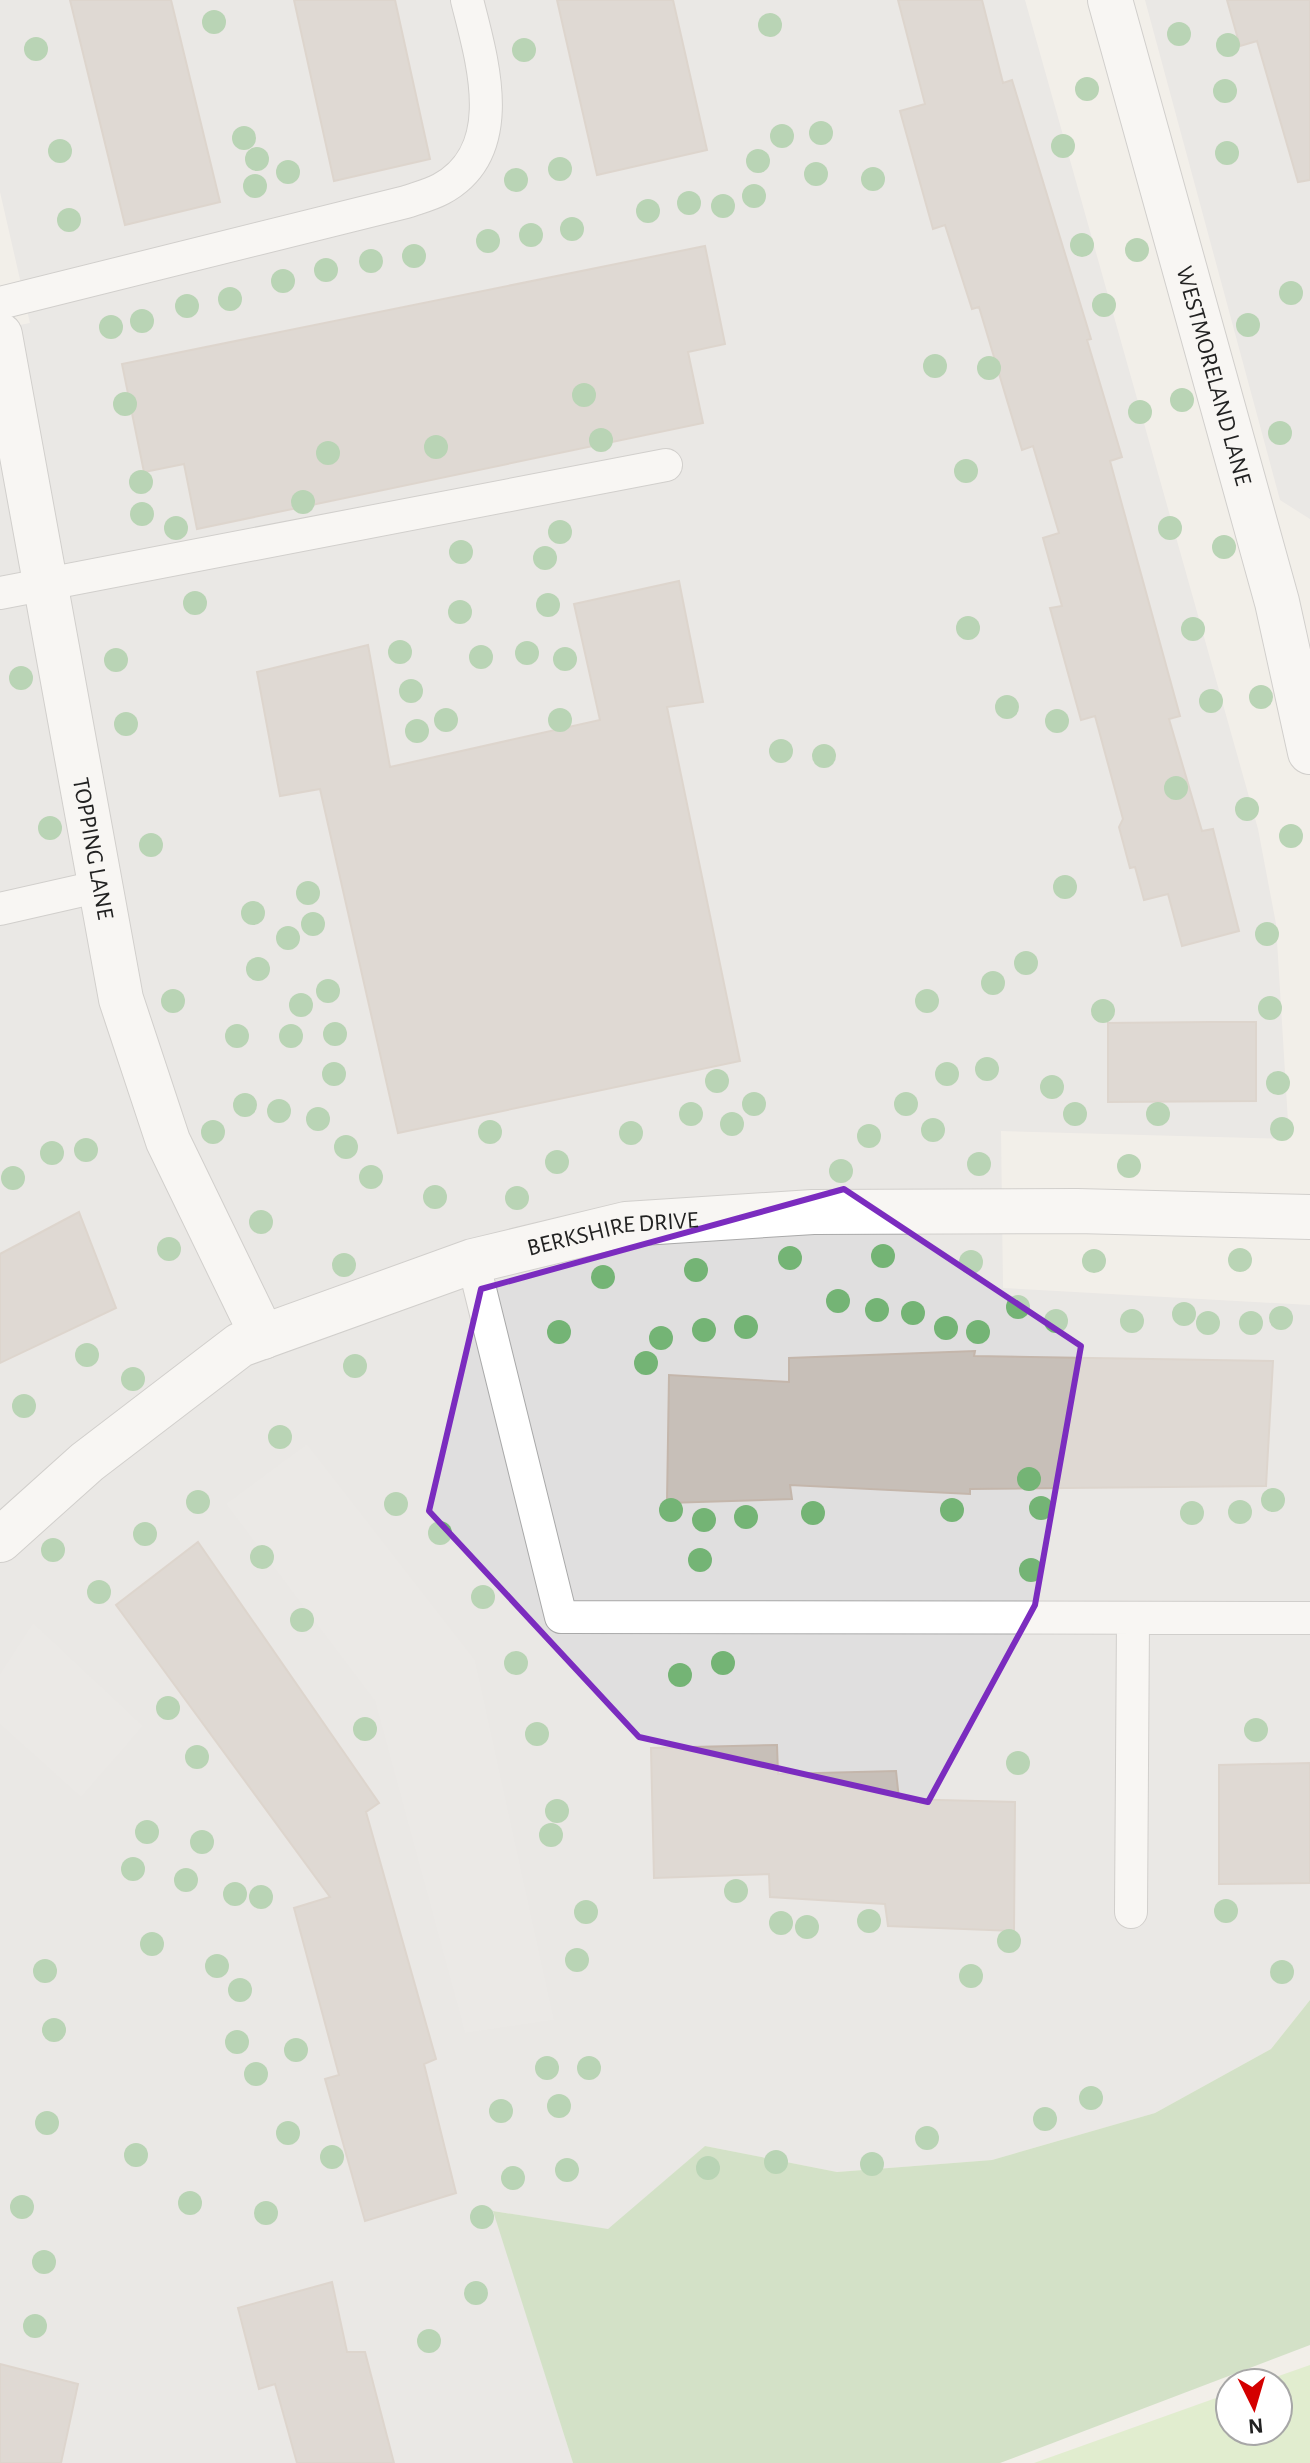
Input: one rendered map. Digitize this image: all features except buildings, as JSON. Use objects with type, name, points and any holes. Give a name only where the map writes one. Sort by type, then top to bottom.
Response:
[{"type":"street","name":"WESTMORELAND LANE","points":[[1110,0],[1293,597],[1310,752]]},
{"type":"street","name":"TOPPING LANE","points":[[0,335],[121,999],[168,1141],[263,1337]]},
{"type":"street","name":"BERKSHIRE DRIVE","points":[[0,1540],[87,1462],[240,1345],[473,1261],[626,1224],[813,1212],[1077,1211],[1310,1217]]},
{"type":"lane","points":[[0,303],[406,202],[443,188],[467,166],[480,143],[487,120],[487,93],[467,0]]},
{"type":"lane","points":[[0,593],[666,465]]},
{"type":"lane","points":[[0,909],[101,886]]},
{"type":"lane","points":[[473,1261],[561,1617],[1310,1618]]},
{"type":"lane","points":[[1131,1912],[1133,1620]]},
{"type":"highlighted area","points":[[844,1189],[1081,1346],[1035,1605],[928,1802],[639,1737],[429,1511],[481,1289]]},
{"type":"shaded area","points":[[0,0],[1025,0],[1258,829],[1276,924],[1289,1139],[1001,1131],[1003,1288],[1310,1305],[1310,2000],[1271,2049],[1155,2113],[992,2160],[837,2172],[705,2146],[608,2230],[494,2211],[573,2463],[0,2463],[0,329],[30,323],[0,192]]},
{"type":"shaded area","points":[[1145,0],[1310,0],[1310,519],[1280,500]]},
{"type":"shaded area","points":[[307,1444],[475,1660],[554,2020],[465,2033],[375,1701],[226,1504]]},
{"type":"shaded area","points":[[33,1623],[143,1726],[81,1797],[0,1724],[0,1674]]},
{"type":"green space","points":[[1310,2000],[1310,2345],[1252,2367],[1214,2367],[1214,2382],[1000,2463],[573,2463],[493,2211],[608,2229],[705,2146],[837,2172],[992,2160],[1155,2113],[1271,2049]]},
{"type":"green space","points":[[1310,2365],[1310,2463],[1034,2463],[1214,2399],[1214,2447],[1294,2447],[1294,2371]]}]
